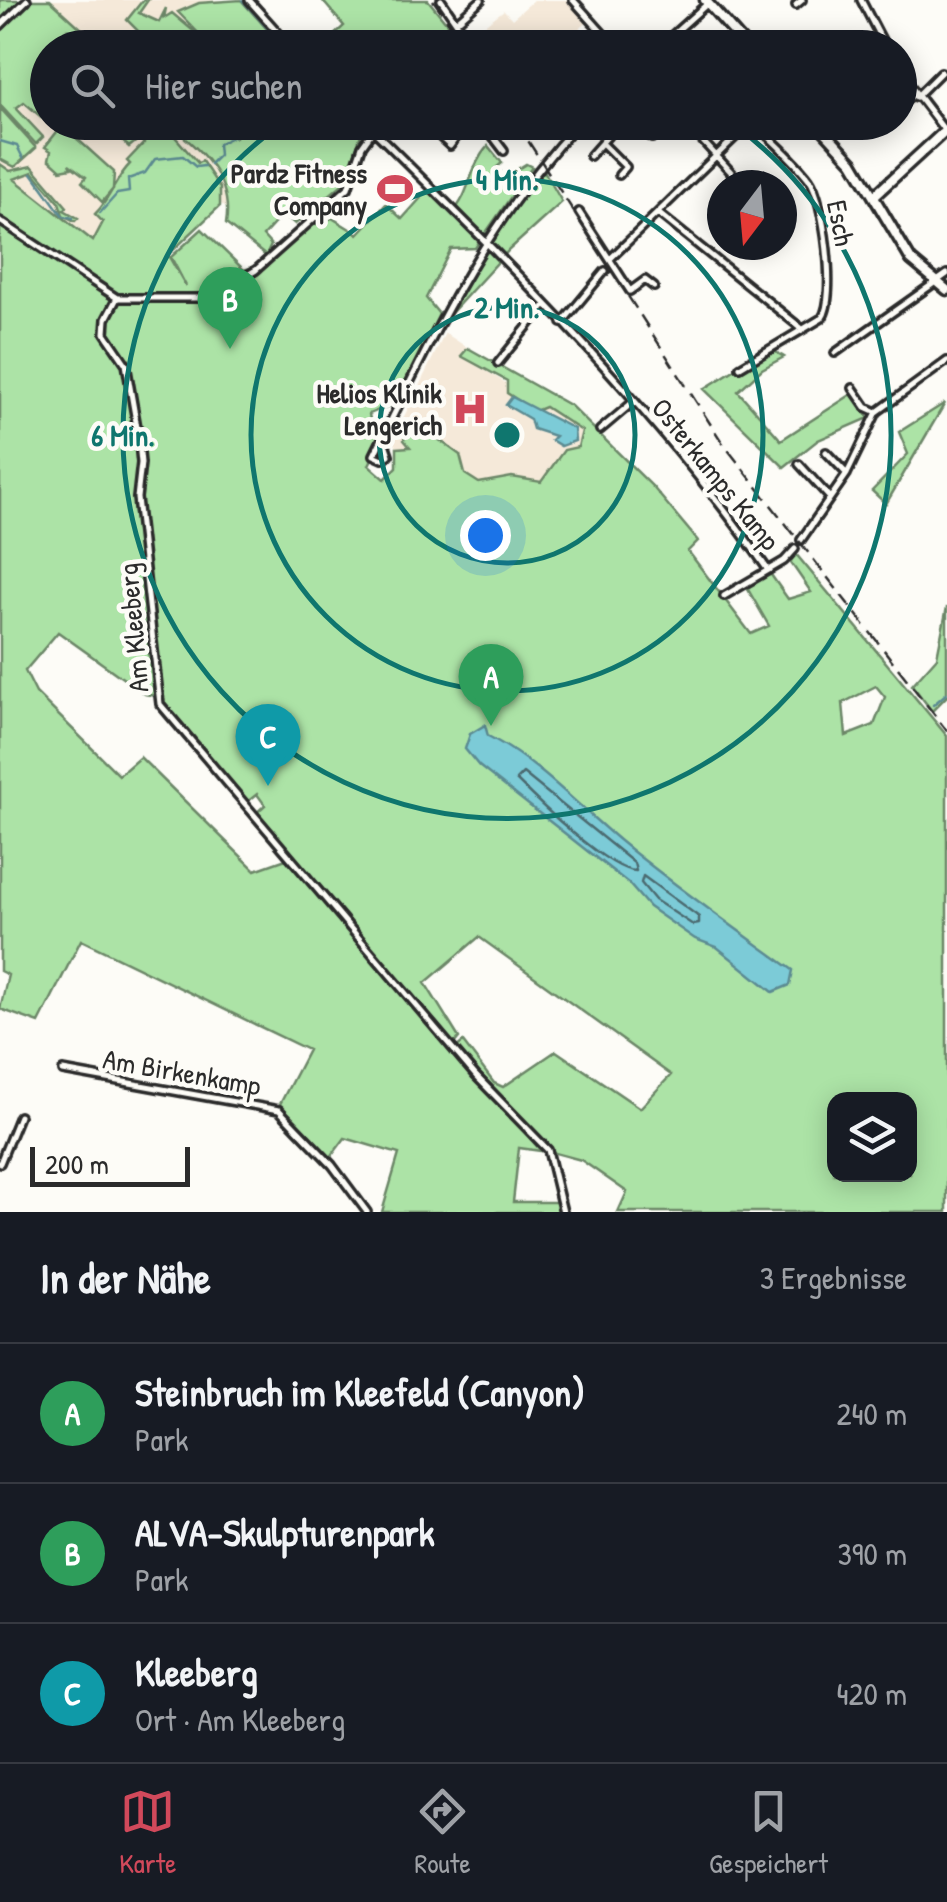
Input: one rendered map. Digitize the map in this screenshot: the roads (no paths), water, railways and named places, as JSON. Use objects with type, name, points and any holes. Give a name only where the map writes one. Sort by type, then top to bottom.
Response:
[{"type":"street","points":[[0,26],[27,0]]},
{"type":"street","points":[[249,0],[276,30]]},
{"type":"street","points":[[441,0],[463,30]]},
{"type":"street","points":[[458,22],[480,0]]},
{"type":"street","points":[[573,0],[600,30]]},
{"type":"street","points":[[796,6],[802,0]]},
{"type":"street","points":[[861,0],[877,30]]},
{"type":"street","points":[[676,30],[706,1],[732,30]]},
{"type":"street","points":[[917,93],[941,72]]},
{"type":"street","points":[[874,196],[946,130],[917,97]]},
{"type":"street","points":[[0,221],[116,298],[183,300],[235,284],[348,188],[366,140]]},
{"type":"street","name":"Osterkamps Kamp","points":[[383,140],[486,238],[731,516],[768,570]]},
{"type":"street","points":[[496,140],[504,150]]},
{"type":"street","points":[[383,437],[435,328],[486,238],[565,140]]},
{"type":"street","points":[[590,156],[605,140]]},
{"type":"street","points":[[701,140],[726,170]]},
{"type":"street","points":[[610,260],[733,140]]},
{"type":"street","name":"Esch","points":[[740,367],[827,312],[829,271],[818,200],[812,182],[770,140]]},
{"type":"street","points":[[832,140],[874,196],[902,249],[947,290]]},
{"type":"street","points":[[602,144],[626,167],[619,174]]},
{"type":"street","points":[[579,212],[630,290],[645,280],[654,286]]},
{"type":"street","points":[[658,213],[802,328]]},
{"type":"street","points":[[562,323],[604,271]]},
{"type":"street","points":[[835,353],[947,274]]},
{"type":"street","name":"Am Kleeberg","points":[[116,298],[106,319],[106,333],[126,364],[138,432],[137,498],[160,704],[476,1076],[548,1150],[563,1212]]},
{"type":"street","points":[[498,363],[545,304]]},
{"type":"street","points":[[801,540],[847,474],[877,412],[947,361]]},
{"type":"street","points":[[852,388],[866,407],[877,412]]},
{"type":"street","name":"Osterkamps Kamp","points":[[600,430],[632,403]]},
{"type":"street","points":[[826,452],[847,474]]},
{"type":"street","points":[[799,464],[830,498]]},
{"type":"street","name":"Osterkamps Kamp","points":[[724,596],[795,549]]},
{"type":"street","name":"Am Birkenkamp","points":[[62,1071],[280,1110],[332,1164],[367,1212]]},
{"type":"street","points":[[0,1163],[20,1116]]},
{"type":"water","points":[[512,397],[574,429],[575,441],[561,446],[551,440],[555,436],[533,429],[530,419],[506,405]]},
{"type":"water","points":[[485,725],[488,736],[540,771],[641,858],[793,970],[790,985],[773,992],[717,947],[695,939],[649,907],[628,883],[479,766],[465,749],[470,734]]},
{"type":"waterway","points":[[242,0],[269,30]]},
{"type":"waterway","points":[[210,164],[219,155],[218,144],[226,140]]},
{"type":"waterway","points":[[0,141],[17,146],[23,158]]},
{"type":"waterway","points":[[100,213],[117,194],[129,192],[128,179],[145,173],[155,159],[183,156],[196,167],[204,166]]},
{"type":"waterway","points":[[32,173],[63,216],[73,218]]},
{"type":"waterway","points":[[933,705],[947,693]]},
{"type":"railway","points":[[433,0],[454,30]]},
{"type":"railway","points":[[528,140],[722,442],[947,731]]},
{"type":"place","name":"Pardz Fitness Company","points":[[395,189]]},
{"type":"place","name":"ALVA-Skulpturenpark","points":[[230,349]]},
{"type":"place","name":"Helios Klinik Lengerich","points":[[470,409]]},
{"type":"place","name":"Steinbruch im Kleefeld (Canyon)","points":[[491,726]]},
{"type":"place","name":"Kleeberg","points":[[268,786]]}]
